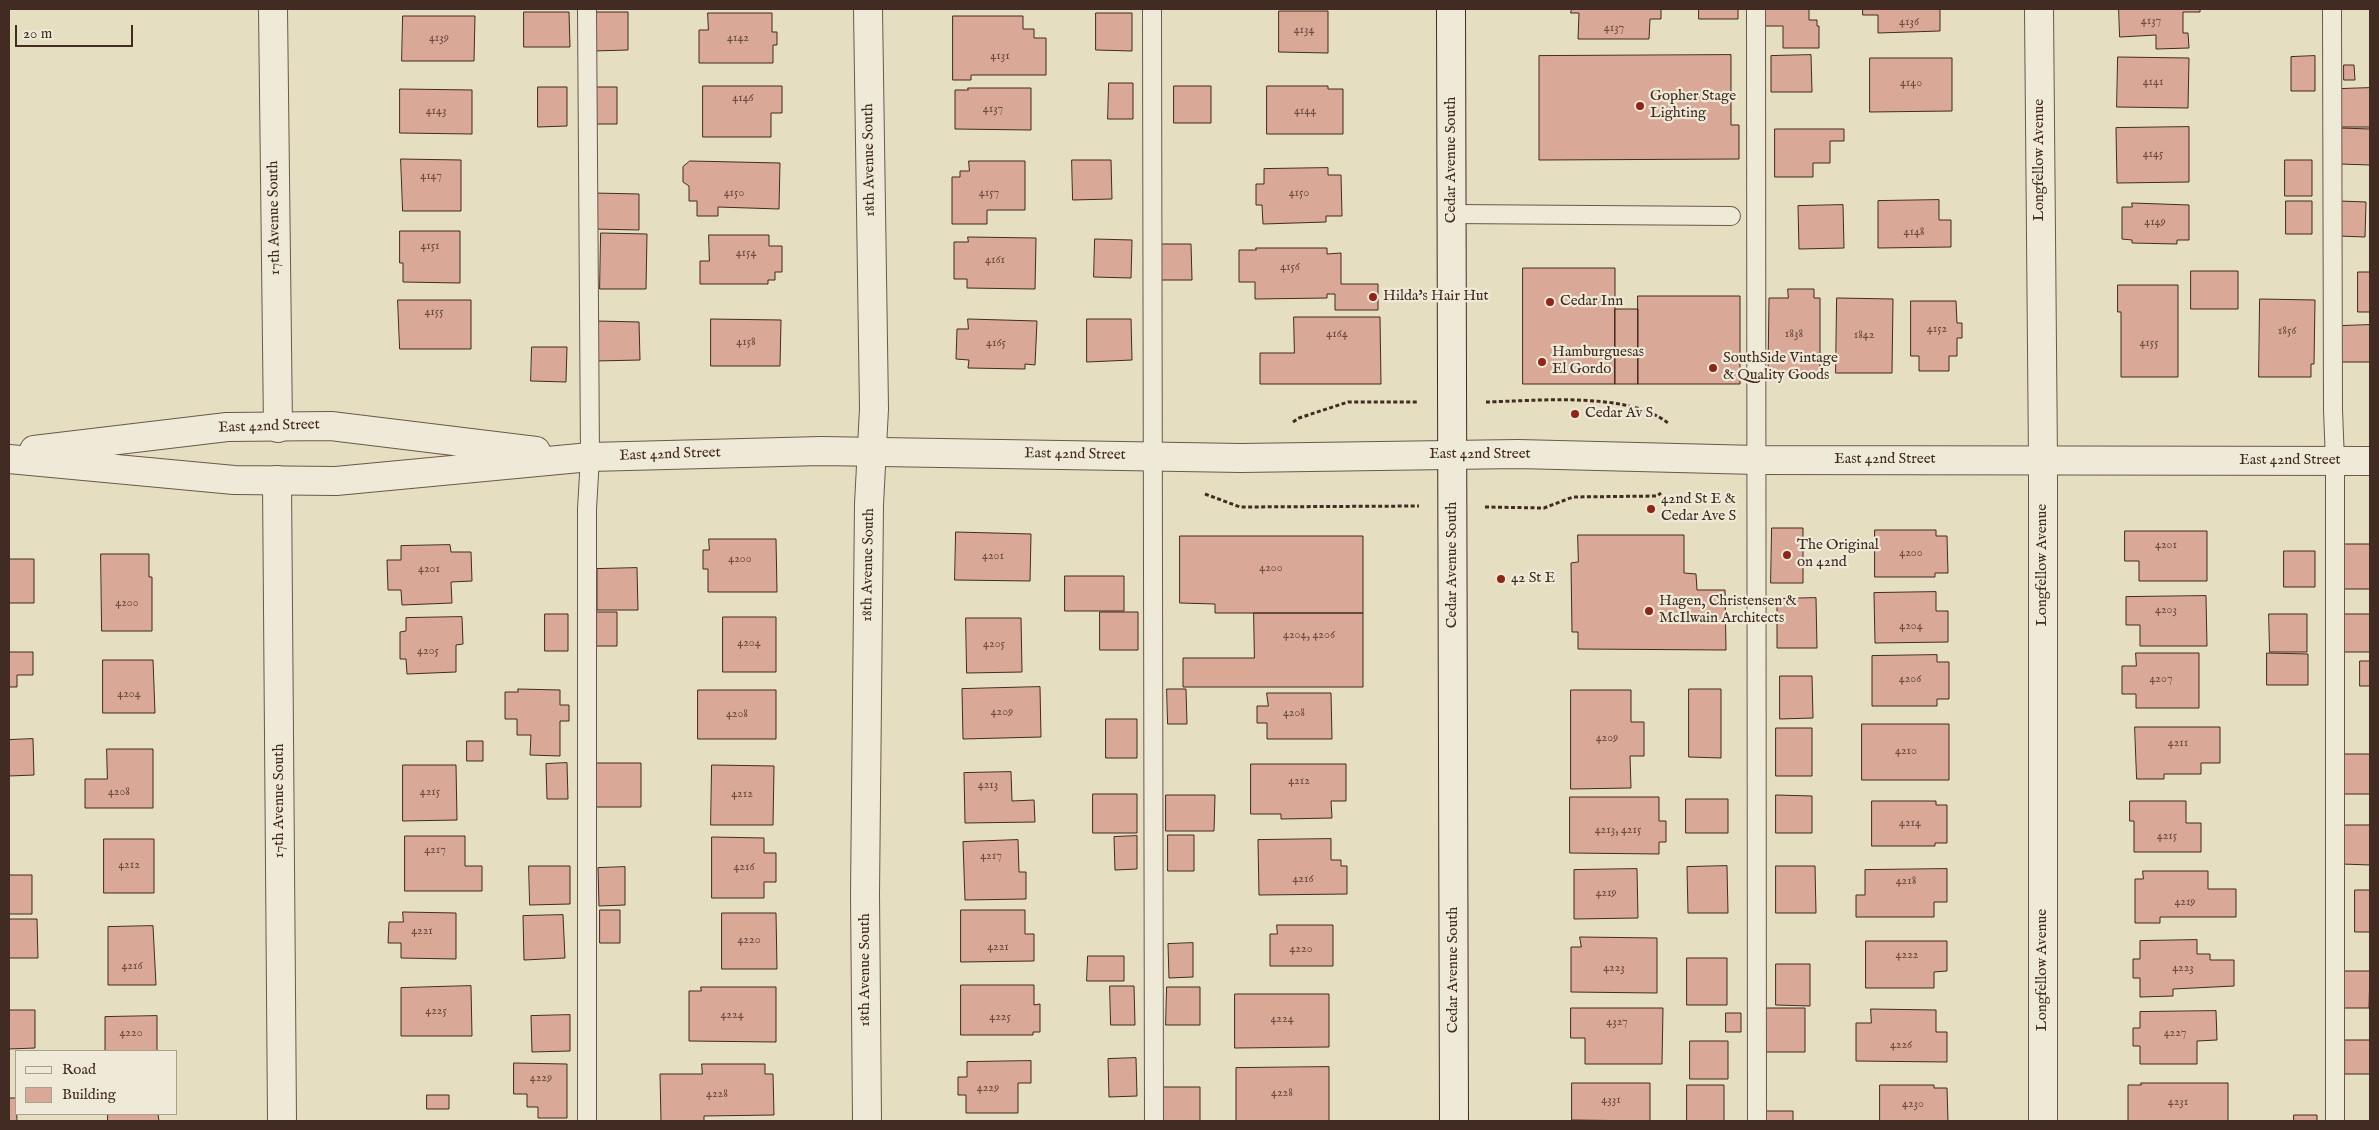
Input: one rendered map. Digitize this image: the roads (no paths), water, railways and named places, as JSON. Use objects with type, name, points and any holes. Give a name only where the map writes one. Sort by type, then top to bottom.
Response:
[{"type":"street","name":"17th Avenue South","points":[[273,9],[278,428]]},
{"type":"street","name":"18th Avenue South","points":[[867,1121],[866,864],[869,504],[873,452],[868,9]]},
{"type":"street","name":"Cedar Avenue South","points":[[1451,9],[1454,455],[1454,1121]]},
{"type":"street","name":"Longfellow Avenue","points":[[2039,9],[2043,461],[2043,1121]]},
{"type":"street","name":"East 42nd Street","points":[[9,453],[227,428],[331,426],[590,457]]},
{"type":"street","name":"East 42nd Street","points":[[9,459],[234,480],[336,481],[590,457],[821,451],[1241,458],[1518,454],[1757,460],[2370,461]]},
{"type":"street","name":"17th Avenue South","points":[[277,480],[282,1121]]},
{"type":"lane","points":[[587,9],[590,457],[587,509],[587,1121]]},
{"type":"lane","points":[[1152,9],[1154,1121]]},
{"type":"lane","points":[[1756,9],[1757,1121]]},
{"type":"lane","points":[[2332,9],[2333,410],[2335,461],[2335,1121]]},
{"type":"lane","points":[[1452,214],[1731,216]]},
{"type":"place","name":"Gopher Stage Lighting","points":[[1640,106]]},
{"type":"place","name":"Hilda's Hair Hut","points":[[1373,297]]},
{"type":"place","name":"Cedar Inn","points":[[1550,302]]},
{"type":"place","name":"Hamburguesas El Gordo","points":[[1542,362]]},
{"type":"place","name":"SouthSide Vintage & Quality Goods","points":[[1713,368]]},
{"type":"place","name":"Cedar Av S","points":[[1575,414]]},
{"type":"place","name":"42nd St E & Cedar Ave S","points":[[1651,509]]},
{"type":"place","name":"The Original on 42nd","points":[[1787,555]]},
{"type":"place","name":"42 St E","points":[[1501,579]]},
{"type":"place","name":"Hagen, Christensen & McIlwain Architects","points":[[1649,611]]}]
